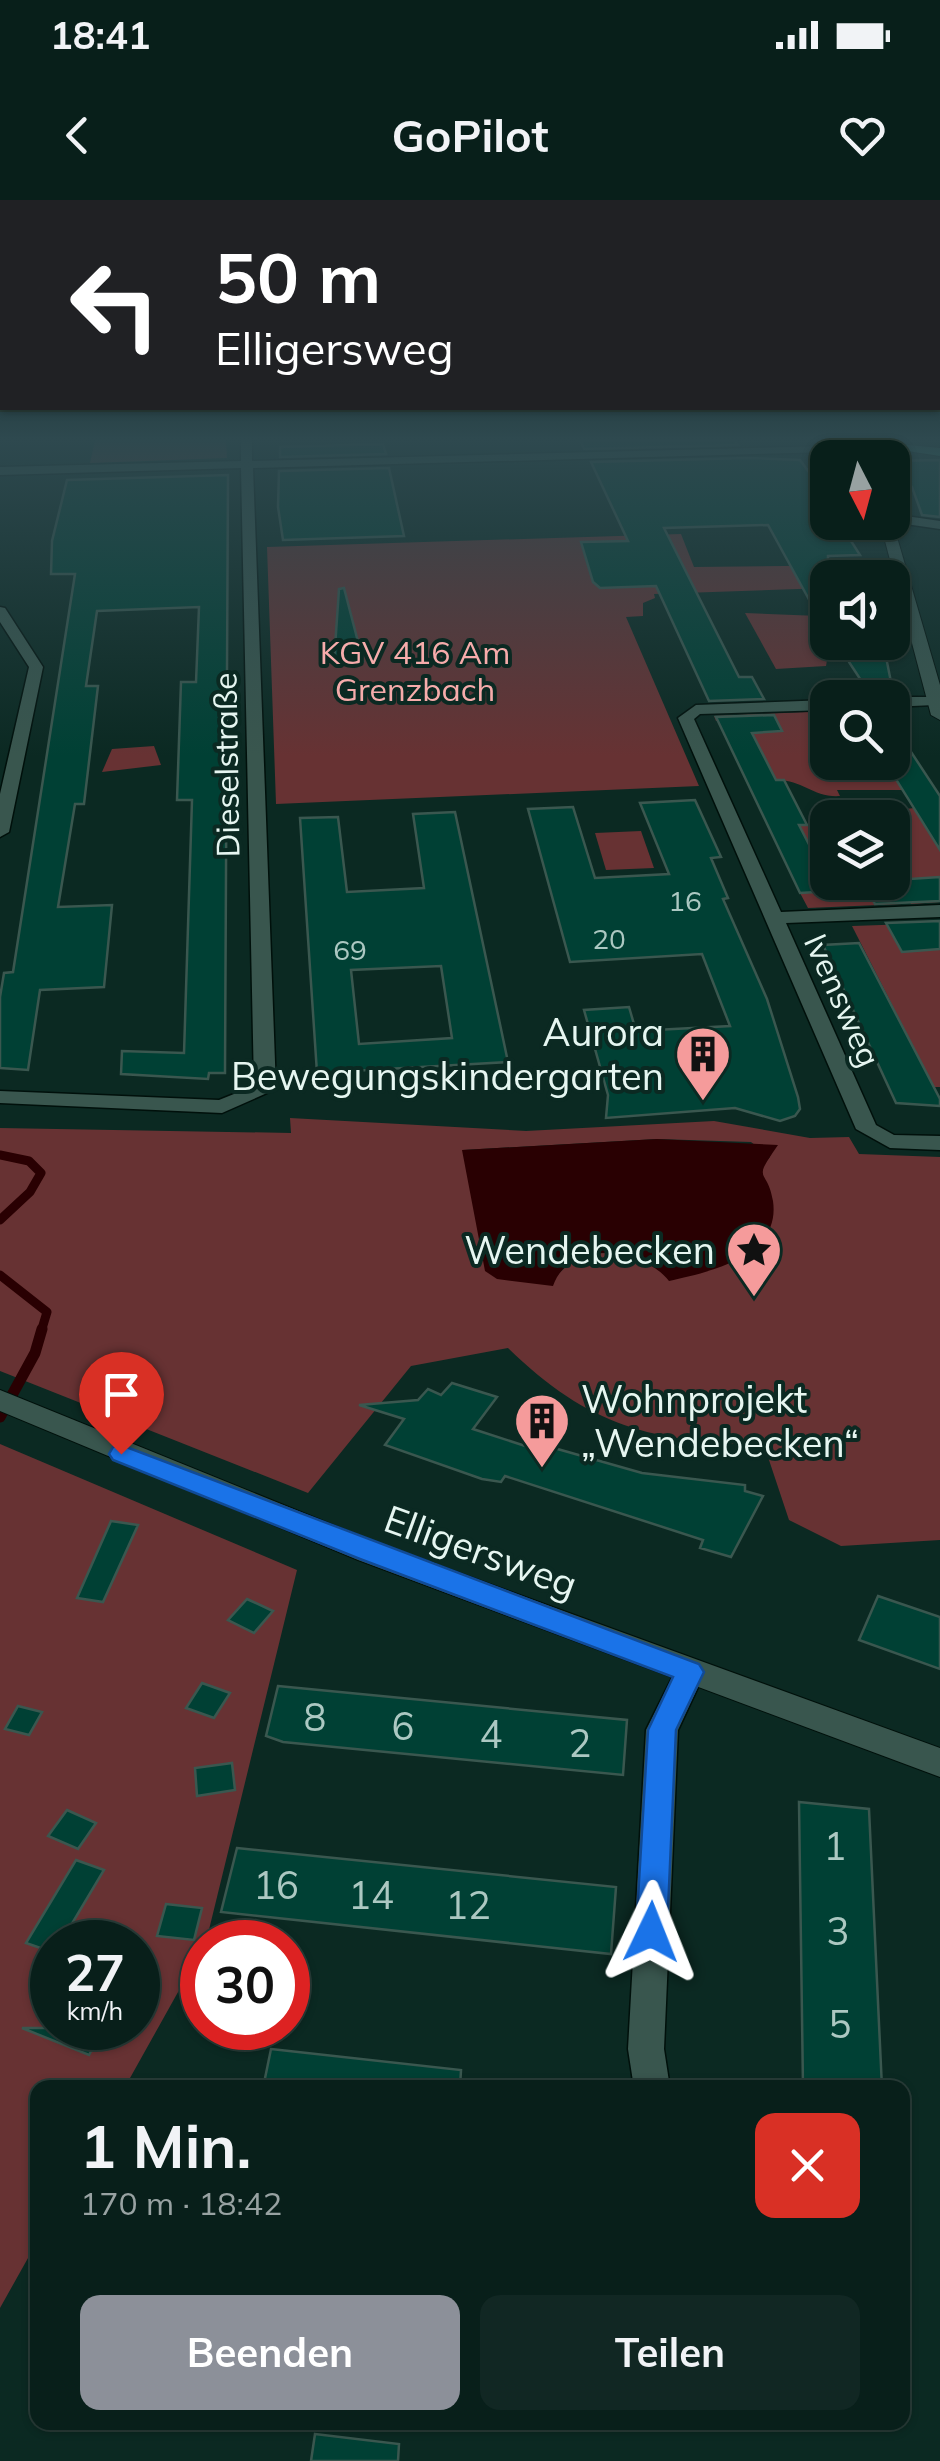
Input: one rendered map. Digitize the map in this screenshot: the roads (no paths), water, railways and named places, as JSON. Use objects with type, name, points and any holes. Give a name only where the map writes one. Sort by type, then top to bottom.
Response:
[{"type":"street","name":"Dieselstraße","points":[[0,1097],[222,1107],[265,1089],[250,546]]},
{"type":"street","points":[[897,546],[937,701],[910,702]]},
{"type":"street","points":[[0,611],[36,667],[0,832]]},
{"type":"street","name":"Ivensweg","points":[[810,706],[696,710],[686,718],[867,1129],[890,1141],[940,1143]]},
{"type":"street","points":[[774,918],[940,911]]},
{"type":"street","name":"Elligersweg","points":[[0,1400],[370,1552],[940,1763]]},
{"type":"street","points":[[651,2080],[646,2049],[662,1730],[690,1672]]},
{"type":"waterway","points":[[0,1155],[29,1161],[41,1173],[30,1192],[0,1220]]},
{"type":"waterway","points":[[0,1275],[47,1312],[41,1332]]},
{"type":"waterway","points":[[0,1417],[35,1353],[42,1329]]},
{"type":"place","name":"Aurora Bewegungskindergarten","points":[[703,1103]]},
{"type":"place","name":"Wendebecken","points":[[754,1299]]},
{"type":"place","name":"Wohnprojekt „Wendebecken“","points":[[542,1470]]},
{"type":"park label","name":"KGV 416 Am Grenzbach","points":[[415,670]]}]
